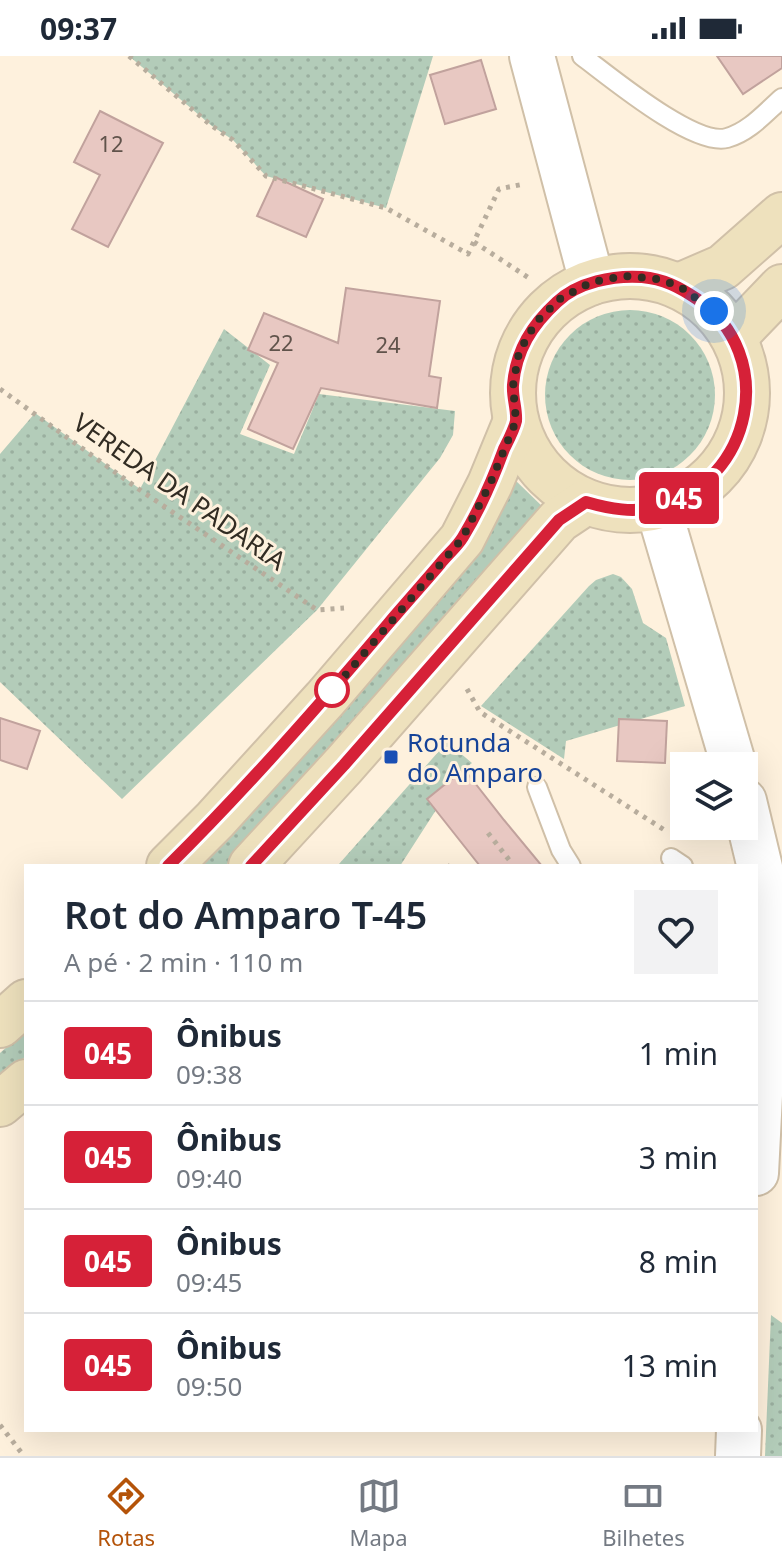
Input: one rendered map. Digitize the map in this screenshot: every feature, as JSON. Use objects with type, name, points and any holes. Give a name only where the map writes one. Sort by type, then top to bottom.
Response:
[{"type":"main road","points":[[679,286],[723,267],[782,215]]},
{"type":"main road","points":[[624,276],[657,279],[679,286],[714,311],[734,337],[744,366],[747,396],[742,426],[730,453],[711,478],[686,496],[658,507],[634,510],[609,509],[586,502],[554,483],[530,455],[516,421],[513,386],[519,352],[536,322],[561,298],[592,282],[624,276]]},
{"type":"main road","points":[[734,337],[782,287]]},
{"type":"main road","points":[[171,864],[325,699],[462,539],[490,484],[516,421]]},
{"type":"main road","points":[[253,864],[559,520],[586,502]]},
{"type":"main road","points":[[0,1025],[24,1004]]},
{"type":"main road","points":[[0,1104],[24,1084]]},
{"type":"street","points":[[532,56],[592,282]]},
{"type":"street","points":[[658,507],[730,752]]},
{"type":"street","points":[[753,840],[767,913],[758,1105]]},
{"type":"street","points":[[738,1456],[739,1432]]},
{"type":"lane","points":[[582,56],[681,127],[723,140],[746,130],[782,98]]},
{"type":"lane","points":[[537,787],[561,850],[570,864]]},
{"type":"path","points":[[129,56],[233,140],[266,176],[386,208],[468,254],[499,189],[529,183]]},
{"type":"path","points":[[474,242],[529,278]]},
{"type":"path","name":"VEREDA DA PADARIA","points":[[0,389],[140,490],[317,610],[344,608]]},
{"type":"path","points":[[467,689],[480,712],[667,832]]},
{"type":"path","points":[[488,833],[510,861]]},
{"type":"path","points":[[0,1425],[24,1456]]},
{"type":"green space","points":[[129,56],[433,56],[386,208],[266,176],[233,140]]},
{"type":"green space","points":[[630,310],[662,317],[690,335],[708,363],[715,395],[708,427],[690,455],[662,473],[630,480],[598,473],[570,455],[552,427],[545,395],[552,363],[570,335],[598,317]]},
{"type":"green space","points":[[224,329],[270,365],[240,434],[294,454],[319,394],[455,411],[453,435],[440,458],[317,610],[122,799],[0,682],[0,454],[35,413],[140,489]]},
{"type":"green space","points":[[513,478],[546,510],[227,864],[200,864]]},
{"type":"green space","points":[[613,574],[621,577],[632,589],[643,623],[666,638],[685,706],[566,741],[564,759],[481,706],[589,586]]},
{"type":"green space","points":[[447,742],[472,763],[427,799],[436,810],[401,864],[339,864]]},
{"type":"green space","points":[[24,1032],[24,1058],[0,1078],[0,1053]]},
{"type":"green space","points":[[771,1315],[782,1323],[782,1456],[765,1456]]},
{"type":"building","points":[[717,56],[782,56],[782,68],[743,94]]},
{"type":"building","points":[[481,60],[496,109],[445,124],[430,75]]},
{"type":"building","points":[[100,111],[163,143],[108,247],[72,229],[100,175],[74,162]]},
{"type":"building","points":[[275,177],[323,199],[306,237],[257,216]]},
{"type":"building","points":[[346,288],[440,301],[429,376],[441,378],[437,408],[321,388],[293,449],[248,429],[278,363],[248,350],[264,313],[338,343]]},
{"type":"building","points":[[0,718],[40,731],[27,769],[0,760]]},
{"type":"building","points":[[619,719],[667,721],[665,763],[617,761]]},
{"type":"building","points":[[464,769],[540,864],[478,864],[427,799]]},
{"type":"bus line","name":"045","points":[[170,864],[215,820],[325,699],[462,539],[490,484],[516,421],[513,386],[519,352],[536,322],[561,298],[592,282],[624,276],[657,279],[679,286],[714,311],[734,337],[744,366],[747,396],[742,426],[730,453],[711,478],[686,496],[658,507],[609,509],[586,502],[559,520],[253,864]]},
{"type":"place","name":"Rotunda do Amparo","points":[[391,757]]},
{"type":"route","points":[[332,690],[325,699],[462,539],[490,484],[516,421],[513,386],[519,352],[536,322],[561,298],[592,282],[624,276],[657,279],[679,286],[714,311]]}]
